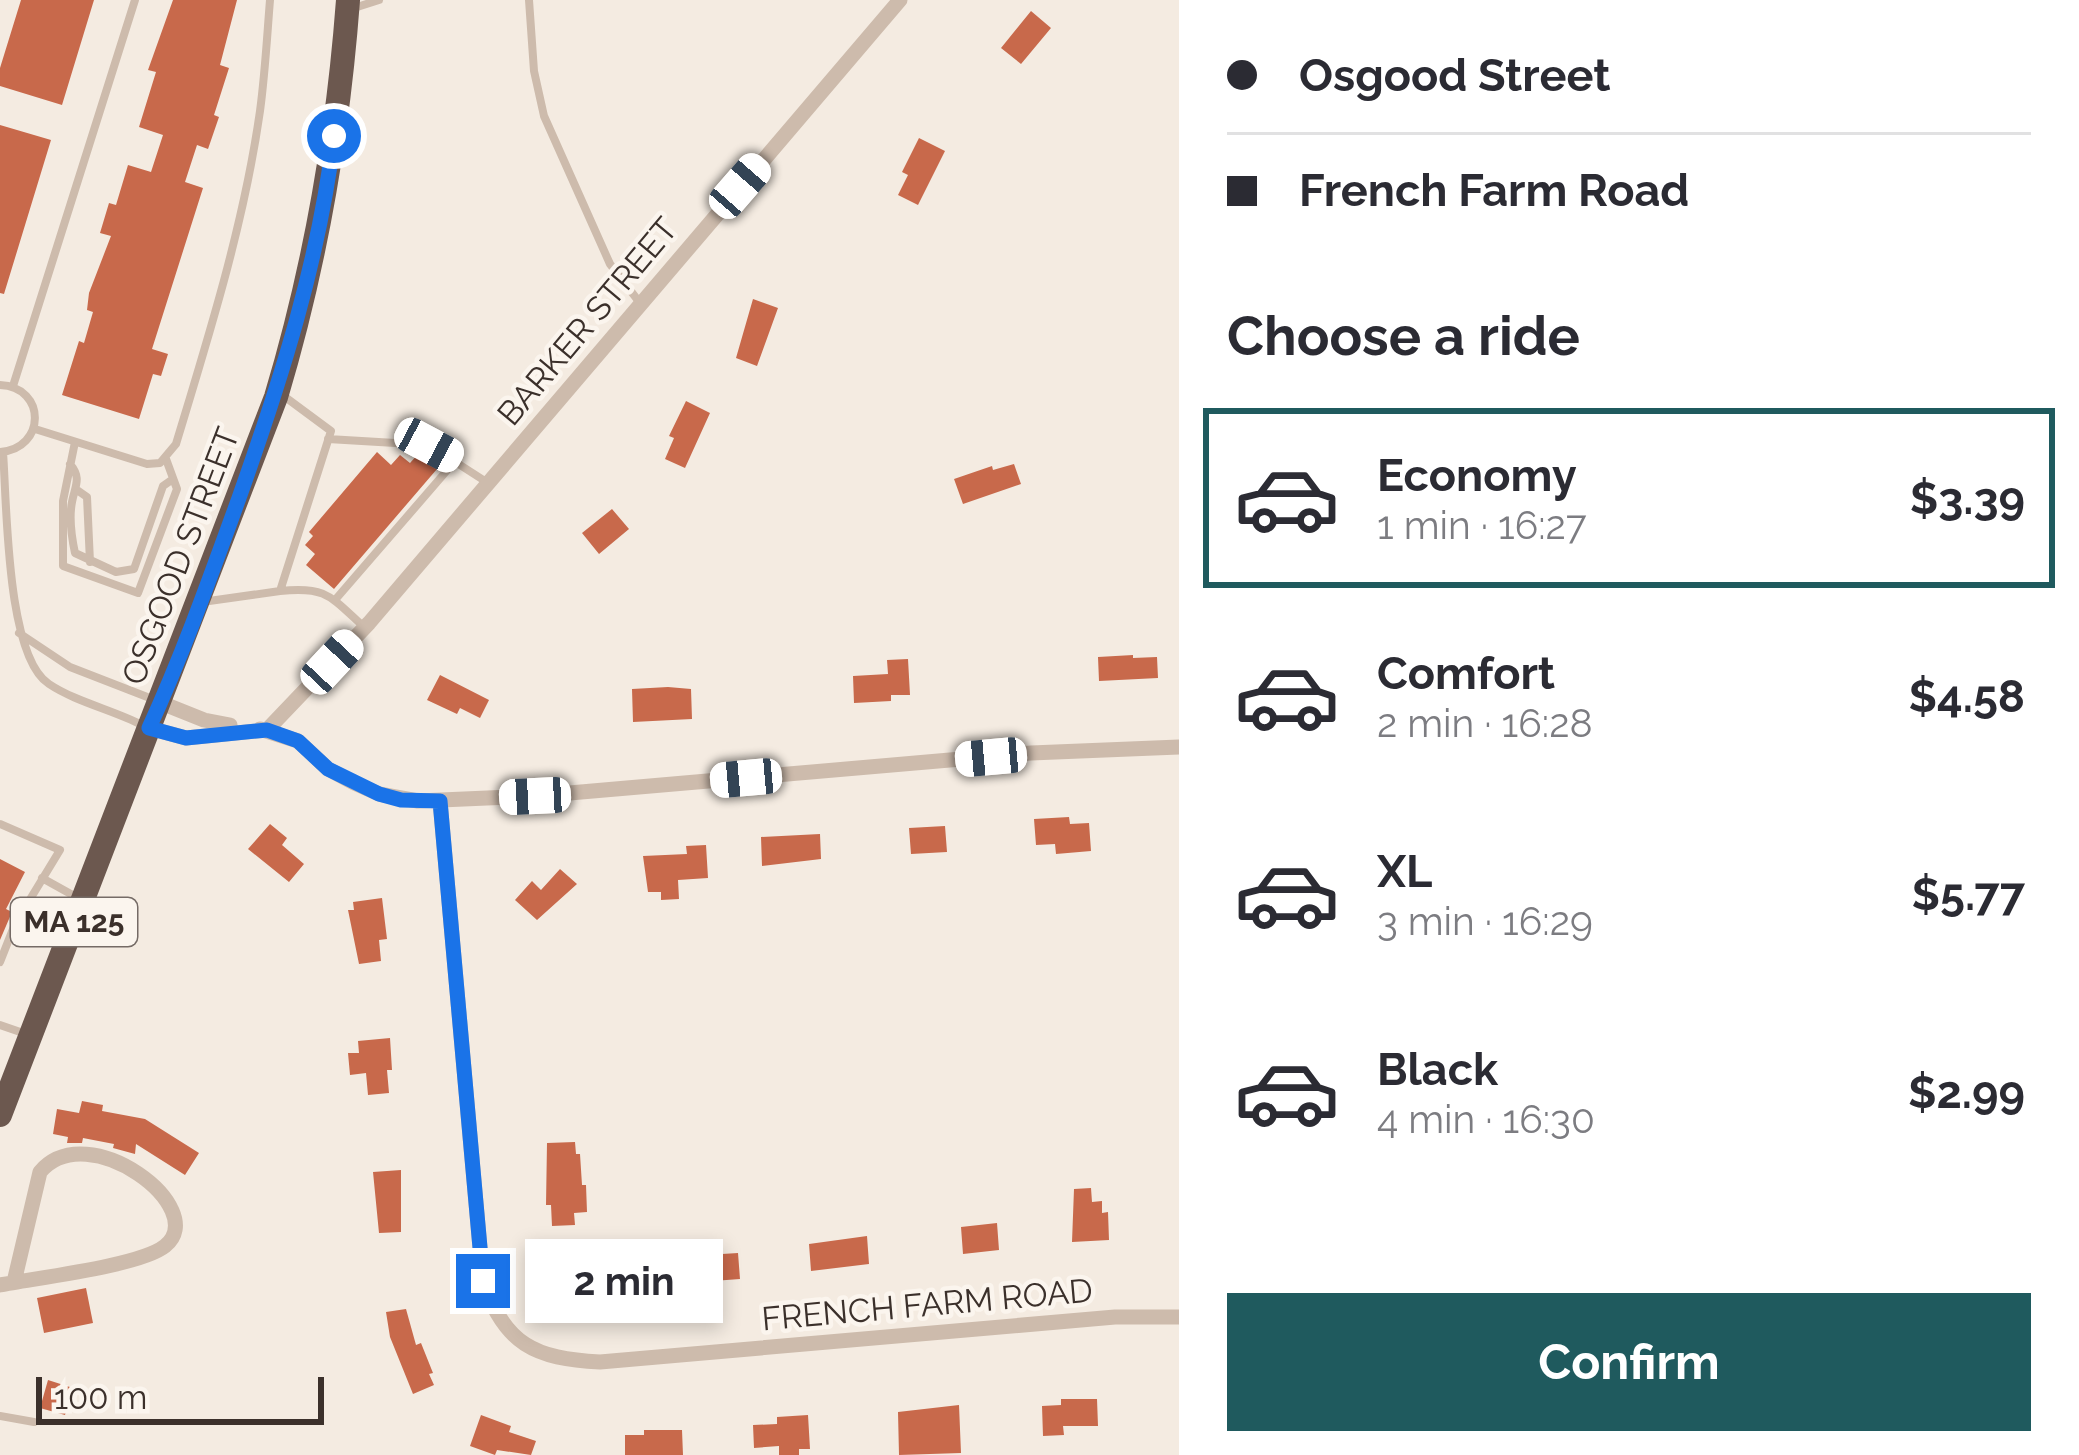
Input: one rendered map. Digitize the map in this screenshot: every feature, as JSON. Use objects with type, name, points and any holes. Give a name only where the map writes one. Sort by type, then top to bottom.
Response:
[{"type":"highway","name":"OSGOOD STREET","points":[[0,1115],[278,392],[300,315],[331,161],[347,5]]},
{"type":"street","name":"BARKER STREET","points":[[267,730],[364,627],[900,0]]},
{"type":"street","points":[[159,702],[203,720],[267,730],[298,741],[328,769],[401,800],[440,801],[1031,754],[1179,747]]},
{"type":"street","points":[[149,728],[186,738],[267,730]]},
{"type":"street","name":"FRENCH FARM ROAD","points":[[440,801],[483,1281],[492,1308],[513,1338],[554,1357],[600,1361],[1115,1317],[1179,1317]]},
{"type":"street","points":[[75,1154],[134,1167],[158,1189],[173,1215],[174,1233],[166,1246],[131,1260],[7,1283],[40,1172],[51,1159],[75,1154]]},
{"type":"lane","points":[[13,386],[135,0]]},
{"type":"lane","points":[[35,429],[147,464],[166,459],[176,444],[230,256],[260,112],[270,0]]},
{"type":"lane","points":[[347,5],[379,0]]},
{"type":"lane","points":[[529,0],[534,71],[544,116],[610,264],[640,304]]},
{"type":"lane","points":[[0,385],[13,386],[34,406],[35,429],[21,447],[2,452],[18,632],[30,663],[51,686],[149,728]]},
{"type":"lane","points":[[278,392],[331,431],[280,591]]},
{"type":"lane","points":[[328,439],[429,445],[488,483]]},
{"type":"lane","points":[[75,442],[63,501],[63,566],[138,592],[177,489],[166,459]]},
{"type":"lane","points":[[335,600],[456,460]]},
{"type":"lane","points":[[70,464],[76,472],[77,490],[72,501],[75,554],[116,572],[134,569],[164,486],[173,479]]},
{"type":"lane","points":[[77,490],[86,497],[90,562]]},
{"type":"lane","points":[[200,602],[314,588],[364,627]]},
{"type":"lane","points":[[18,632],[70,667],[159,702]]},
{"type":"lane","points":[[0,824],[60,850],[15,924],[0,962]]},
{"type":"lane","points":[[42,878],[83,901]]},
{"type":"lane","points":[[0,1025],[31,1036]]},
{"type":"lane","points":[[0,1416],[34,1422]]},
{"type":"building","points":[[21,0],[94,0],[62,105],[0,86],[0,68]]},
{"type":"building","points":[[173,0],[237,0],[220,65],[229,68],[214,115],[219,117],[208,149],[197,145],[185,182],[203,188],[152,349],[168,354],[161,376],[153,374],[139,419],[62,395],[93,312],[87,310],[89,293],[111,236],[100,233],[109,203],[116,205],[128,165],[151,172],[163,135],[139,127],[156,72],[148,70]]},
{"type":"building","points":[[1031,11],[1051,28],[1021,64],[1001,48]]},
{"type":"building","points":[[0,125],[51,140],[4,294],[0,293]]},
{"type":"building","points":[[919,138],[945,151],[918,205],[898,195],[908,175],[902,172]]},
{"type":"building","points":[[753,299],[778,308],[757,366],[736,358]]},
{"type":"building","points":[[686,401],[710,413],[685,468],[665,459],[674,438],[669,436]]},
{"type":"building","points":[[377,452],[391,465],[400,455],[410,463],[419,453],[437,469],[334,589],[306,565],[315,554],[305,545],[313,536],[309,532]]},
{"type":"building","points":[[1014,464],[1021,484],[963,504],[954,479]]},
{"type":"building","points":[[612,509],[629,529],[599,554],[582,533]]},
{"type":"building","points":[[1098,657],[1157,657],[1158,678],[1099,681]]},
{"type":"building","points":[[908,659],[910,695],[854,703],[853,676],[888,674],[887,660]]},
{"type":"building","points":[[440,675],[489,700],[480,718],[460,708],[457,714],[427,700]]},
{"type":"building","points":[[632,689],[691,689],[692,719],[633,722]]},
{"type":"building","points":[[1069,817],[1070,824],[1089,823],[1091,851],[1056,854],[1055,844],[1036,845],[1034,819]]},
{"type":"building","points":[[270,824],[287,838],[282,845],[304,864],[289,882],[248,849]]},
{"type":"building","points":[[945,826],[947,852],[911,854],[909,828]]},
{"type":"building","points":[[820,834],[821,859],[762,866],[761,837]]},
{"type":"building","points":[[706,845],[708,878],[678,880],[679,899],[661,900],[661,892],[648,892],[643,856],[687,854],[686,846]]},
{"type":"building","points":[[0,859],[25,872],[6,909],[12,912],[0,940]]},
{"type":"building","points":[[560,869],[577,884],[537,920],[515,900],[532,881],[541,890]]},
{"type":"building","points":[[382,898],[387,939],[379,940],[381,961],[359,964],[348,910],[354,910],[353,902]]},
{"type":"building","points":[[390,1038],[389,1093],[368,1095],[366,1073],[350,1075],[348,1053],[359,1053],[358,1041]]},
{"type":"building","points":[[82,1101],[103,1105],[102,1111],[145,1119],[199,1153],[185,1175],[136,1144],[135,1154],[83,1138],[82,1143],[67,1143],[68,1137],[53,1134],[57,1109],[79,1113]]},
{"type":"building","points":[[575,1142],[587,1212],[574,1213],[575,1225],[552,1226],[551,1205],[546,1205],[547,1143]]},
{"type":"building","points":[[401,1170],[401,1232],[379,1233],[373,1172]]},
{"type":"building","points":[[1091,1188],[1092,1202],[1102,1201],[1102,1213],[1108,1212],[1109,1240],[1072,1242],[1074,1189]]},
{"type":"building","points":[[997,1223],[999,1250],[963,1254],[961,1227]]},
{"type":"building","points":[[867,1236],[869,1264],[811,1271],[809,1244]]},
{"type":"building","points":[[721,1245],[722,1254],[738,1253],[740,1279],[686,1283],[684,1256],[693,1256],[692,1246]]},
{"type":"building","points":[[86,1288],[93,1323],[44,1333],[37,1298]]},
{"type":"building","points":[[406,1309],[434,1385],[413,1394],[390,1337],[386,1312]]},
{"type":"building","points":[[48,1380],[73,1388],[65,1415],[40,1408]]},
{"type":"building","points":[[1061,1399],[1097,1399],[1098,1426],[1063,1426],[1064,1435],[1043,1436],[1042,1406],[1061,1405]]},
{"type":"building","points":[[959,1405],[961,1453],[899,1455],[898,1412]]},
{"type":"building","points":[[481,1415],[536,1441],[531,1455],[497,1450],[495,1455],[470,1446]]},
{"type":"building","points":[[808,1415],[810,1449],[799,1449],[799,1455],[779,1455],[779,1446],[754,1448],[753,1425]]},
{"type":"building","points":[[644,1430],[682,1430],[683,1455],[625,1455],[625,1435],[644,1435]]},
{"type":"route","points":[[334,136],[300,315],[278,392],[149,728],[186,738],[267,730],[298,741],[328,769],[379,794],[440,801],[483,1281]]}]
